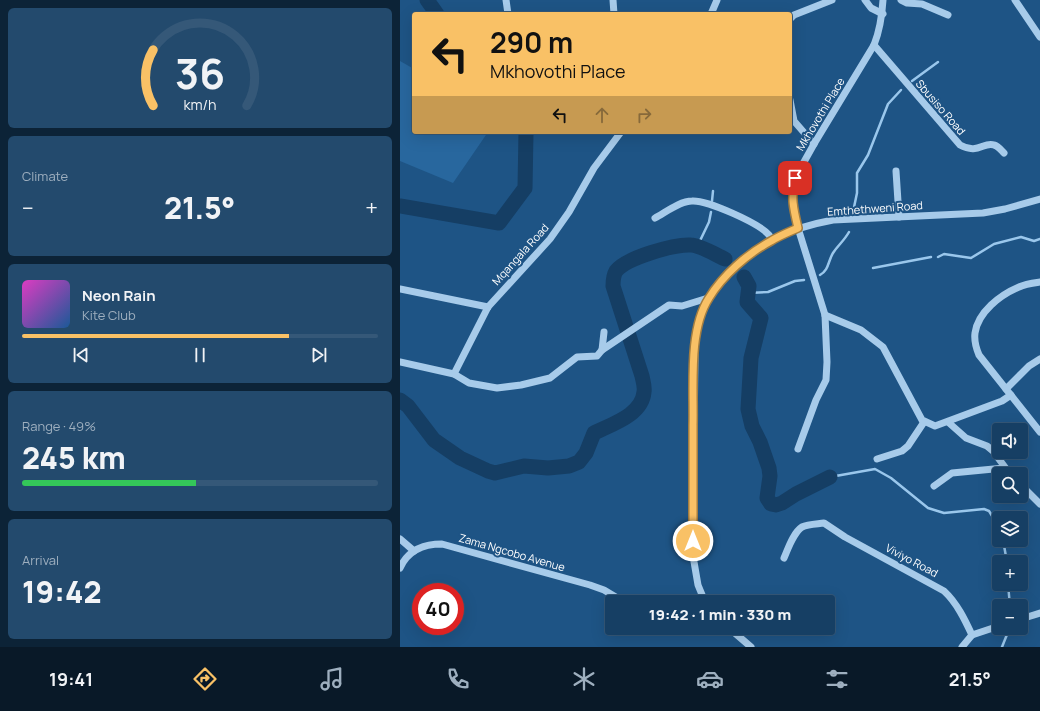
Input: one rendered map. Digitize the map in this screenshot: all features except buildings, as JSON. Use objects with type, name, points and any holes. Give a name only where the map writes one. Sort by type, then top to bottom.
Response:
[{"type":"street","points":[[506,0],[508,12]]},
{"type":"street","points":[[613,0],[614,12]]},
{"type":"street","points":[[712,12],[717,0]]},
{"type":"street","points":[[792,18],[832,0]]},
{"type":"street","points":[[865,0],[871,8],[882,14]]},
{"type":"street","name":"Mkhovothi Place","points":[[798,449],[816,400],[826,380],[827,362],[825,315],[798,228],[794,210],[792,195],[795,178],[874,45],[880,31],[883,0]]},
{"type":"street","points":[[901,0],[907,3],[922,4],[948,15]]},
{"type":"street","points":[[1015,0],[1040,37]]},
{"type":"street","name":"Sbusiso Road","points":[[874,45],[960,145],[972,150],[991,144],[996,145],[1004,153]]},
{"type":"street","points":[[792,110],[794,121],[814,144]]},
{"type":"street","name":"Mqangala Road","points":[[454,374],[488,307],[550,239],[594,168],[620,134]]},
{"type":"street","points":[[896,171],[899,217]]},
{"type":"street","name":"Emthethweni Road","points":[[702,595],[698,585],[693,556],[694,375],[696,336],[699,320],[708,298],[723,278],[755,250],[771,240],[798,228],[833,220],[983,213],[1005,209],[1040,199]]},
{"type":"street","points":[[656,218],[686,202],[698,201],[728,211],[756,226],[769,235],[771,240]]},
{"type":"street","points":[[1040,282],[1020,286],[1001,297],[979,320],[975,333],[976,346],[979,355],[1040,432]]},
{"type":"street","points":[[400,289],[488,307]]},
{"type":"street","points":[[400,362],[454,374],[469,383],[497,388],[522,385],[550,378],[577,357],[597,356],[602,350],[669,305],[682,306],[708,298]]},
{"type":"street","points":[[825,315],[861,330],[884,347],[913,401],[918,415],[924,422],[935,426],[1002,401],[1012,395]]},
{"type":"street","points":[[602,350],[604,332]]},
{"type":"street","points":[[1006,389],[1029,366],[1040,360]]},
{"type":"street","points":[[877,459],[902,451],[908,446],[924,422]]},
{"type":"street","points":[[948,422],[966,438],[987,446],[993,451],[1003,467]]},
{"type":"street","points":[[934,486],[952,473],[992,469]]},
{"type":"street","points":[[1028,492],[1040,504]]},
{"type":"street","name":"Viviyo Road","points":[[784,558],[800,528],[806,525],[824,523],[845,537],[944,591],[950,596],[965,620],[972,635]]},
{"type":"street","points":[[400,539],[414,551],[407,556],[400,568]]},
{"type":"street","name":"Zama Ngcobo Avenue","points":[[414,551],[418,548],[442,544],[590,585],[612,595]]},
{"type":"street","points":[[1028,617],[1040,613]]},
{"type":"street","points":[[962,647],[972,635],[992,628]]},
{"type":"street","points":[[737,635],[751,647]]},
{"type":"shaded area","points":[[400,61],[412,68],[412,134],[487,134],[453,183],[400,161]]},
{"type":"waterway","points":[[427,0],[436,12]]},
{"type":"waterway","points":[[912,81],[938,62]]},
{"type":"waterway","points":[[853,212],[857,193],[857,173],[868,155],[888,104],[901,90]]},
{"type":"waterway","points":[[400,206],[499,223],[525,188],[526,134]]},
{"type":"waterway","points":[[712,201],[713,191]]},
{"type":"waterway","points":[[697,247],[709,222],[711,212]]},
{"type":"waterway","points":[[820,275],[825,271],[831,256],[849,232]]},
{"type":"waterway","points":[[938,257],[944,254],[971,258],[994,244],[1021,237],[1034,241],[1040,239]]},
{"type":"waterway","points":[[400,400],[408,406],[434,440],[460,458],[488,471],[495,473],[524,466],[548,468],[569,466],[579,462],[586,453],[594,433],[632,413],[638,407],[644,392],[642,376],[613,286],[616,271],[621,266],[640,257],[662,249],[683,245],[695,245],[725,259]]},
{"type":"waterway","points":[[873,268],[931,257]]},
{"type":"waterway","points":[[744,277],[749,286],[747,302],[761,318],[751,358],[748,409],[752,426],[760,442],[769,468],[770,476],[767,498],[771,504],[776,505],[830,477]]},
{"type":"waterway","points":[[748,293],[768,292],[795,281],[804,280]]},
{"type":"waterway","points":[[830,477],[875,469],[891,478],[928,508],[944,513],[984,509],[989,511],[992,516]]},
{"type":"waterway","points":[[1004,547],[1006,555]]},
{"type":"waterway","points":[[1009,591],[1009,599]]},
{"type":"waterway","points":[[1002,647],[1007,635]]},
{"type":"route","points":[[693,541],[694,375],[695,344],[699,320],[708,298],[723,278],[755,250],[771,240],[798,228],[792,195],[795,178]]}]
